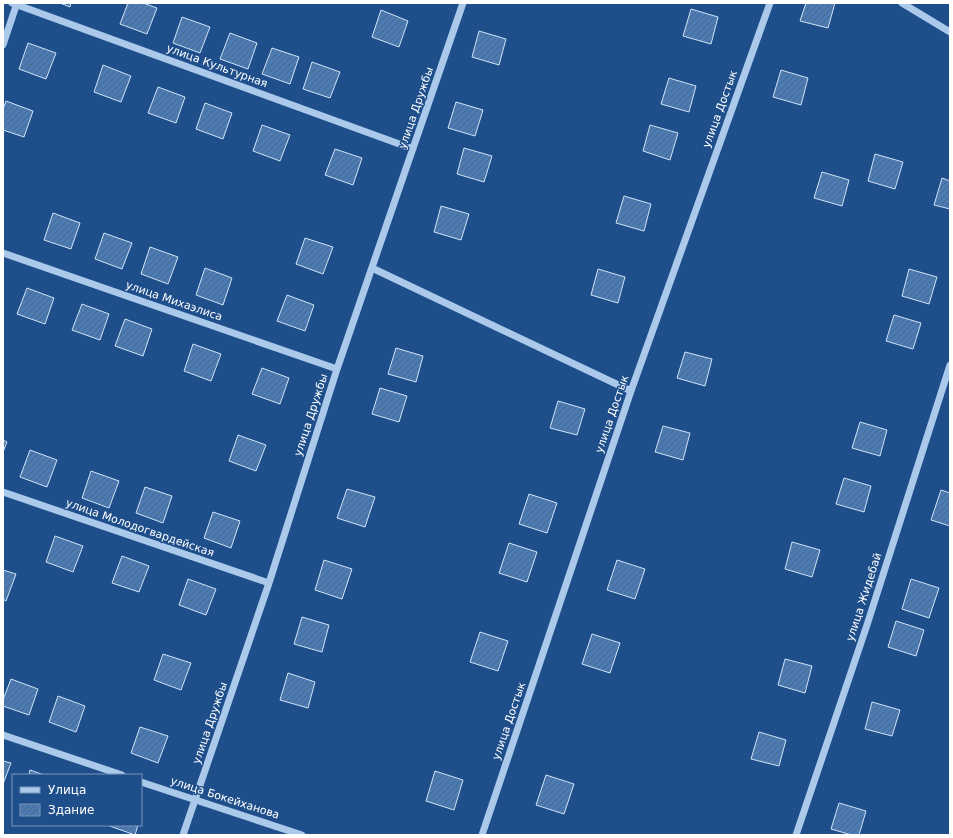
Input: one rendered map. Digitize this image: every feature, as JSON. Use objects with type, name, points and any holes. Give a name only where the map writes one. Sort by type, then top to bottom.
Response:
[{"type":"street","name":"улица Дружбы","points":[[183,835],[269,583],[337,369],[463,3]]},
{"type":"street","name":"улица Достык","points":[[482,835],[631,391],[770,3]]},
{"type":"street","points":[[902,3],[950,32]]},
{"type":"street","name":"улица Культурная","points":[[15,4],[413,149]]},
{"type":"street","points":[[3,44],[15,4]]},
{"type":"street","name":"улица Михаэлиса","points":[[3,253],[337,369]]},
{"type":"street","points":[[372,268],[631,391]]},
{"type":"street","name":"улица Жидебай","points":[[796,835],[867,625],[950,365]]},
{"type":"street","name":"улица Молодогвардейская","points":[[3,492],[269,583]]},
{"type":"street","points":[[3,735],[119,774]]},
{"type":"street","name":"улица Бокейханова","points":[[142,782],[302,835]]},
{"type":"building","points":[[60,3],[71,3],[70,7]]},
{"type":"building","points":[[128,3],[143,3],[157,8],[147,34],[120,24]]},
{"type":"building","points":[[806,3],[835,3],[828,28],[800,21]]},
{"type":"building","points":[[691,9],[718,17],[711,44],[683,36]]},
{"type":"building","points":[[381,10],[408,21],[399,47],[372,37]]},
{"type":"building","points":[[182,17],[210,27],[200,53],[173,43]]},
{"type":"building","points":[[479,31],[506,39],[499,65],[472,57]]},
{"type":"building","points":[[230,33],[257,43],[248,69],[220,59]]},
{"type":"building","points":[[28,43],[56,53],[46,79],[19,69]]},
{"type":"building","points":[[272,48],[299,57],[290,84],[262,74]]},
{"type":"building","points":[[312,62],[340,72],[330,98],[303,89]]},
{"type":"building","points":[[103,65],[131,76],[121,102],[94,92]]},
{"type":"building","points":[[781,70],[808,78],[801,105],[773,97]]},
{"type":"building","points":[[669,78],[696,86],[689,112],[661,104]]},
{"type":"building","points":[[158,87],[185,97],[176,123],[148,113]]},
{"type":"building","points":[[6,101],[33,111],[24,137],[3,130],[3,109]]},
{"type":"building","points":[[456,102],[483,110],[475,136],[448,128]]},
{"type":"building","points":[[205,103],[232,113],[223,139],[196,129]]},
{"type":"building","points":[[262,125],[290,135],[280,161],[253,151]]},
{"type":"building","points":[[650,125],[678,133],[670,160],[643,151]]},
{"type":"building","points":[[464,148],[492,156],[484,182],[457,174]]},
{"type":"building","points":[[335,149],[362,158],[353,185],[325,175]]},
{"type":"building","points":[[875,154],[903,162],[895,189],[868,181]]},
{"type":"building","points":[[822,172],[849,180],[842,206],[814,198]]},
{"type":"building","points":[[942,178],[950,181],[950,209],[934,205]]},
{"type":"building","points":[[624,196],[651,204],[644,231],[616,223]]},
{"type":"building","points":[[441,206],[469,214],[461,240],[434,232]]},
{"type":"building","points":[[53,213],[80,223],[71,249],[44,240]]},
{"type":"building","points":[[104,233],[132,243],[122,269],[95,259]]},
{"type":"building","points":[[305,238],[333,247],[323,274],[296,264]]},
{"type":"building","points":[[150,247],[178,257],[168,284],[141,274]]},
{"type":"building","points":[[205,268],[232,278],[223,305],[196,295]]},
{"type":"building","points":[[598,269],[625,277],[618,303],[591,295]]},
{"type":"building","points":[[909,269],[937,277],[929,304],[902,296]]},
{"type":"building","points":[[27,288],[54,298],[45,324],[17,314]]},
{"type":"building","points":[[287,295],[314,305],[305,331],[277,321]]},
{"type":"building","points":[[82,304],[109,314],[100,340],[72,330]]},
{"type":"building","points":[[894,315],[921,323],[913,349],[886,341]]},
{"type":"building","points":[[125,319],[152,329],[143,356],[115,346]]},
{"type":"building","points":[[193,344],[221,354],[211,381],[184,371]]},
{"type":"building","points":[[396,348],[423,356],[416,382],[388,374]]},
{"type":"building","points":[[685,352],[712,359],[705,386],[677,378]]},
{"type":"building","points":[[262,368],[289,378],[280,404],[252,394]]},
{"type":"building","points":[[380,388],[407,396],[399,422],[372,414]]},
{"type":"building","points":[[558,401],[585,409],[577,435],[550,428]]},
{"type":"building","points":[[860,422],[887,430],[880,456],[852,448]]},
{"type":"building","points":[[663,426],[690,433],[683,460],[655,452]]},
{"type":"building","points":[[238,435],[266,445],[256,471],[229,461]]},
{"type":"building","points":[[3,440],[7,442],[3,452]]},
{"type":"building","points":[[30,450],[57,460],[47,487],[20,477]]},
{"type":"building","points":[[91,471],[119,481],[109,508],[82,498]]},
{"type":"building","points":[[844,478],[871,486],[864,512],[836,504]]},
{"type":"building","points":[[145,487],[172,496],[163,523],[136,513]]},
{"type":"building","points":[[347,489],[375,497],[365,527],[337,518]]},
{"type":"building","points":[[941,490],[950,493],[950,526],[931,520]]},
{"type":"building","points":[[529,494],[557,503],[547,533],[519,524]]},
{"type":"building","points":[[213,512],[240,521],[231,548],[204,538]]},
{"type":"building","points":[[55,536],[83,546],[73,572],[46,562]]},
{"type":"building","points":[[792,542],[820,550],[812,577],[785,569]]},
{"type":"building","points":[[509,543],[537,552],[527,582],[499,573]]},
{"type":"building","points":[[122,556],[149,566],[139,592],[112,583]]},
{"type":"building","points":[[324,560],[352,569],[342,599],[315,590]]},
{"type":"building","points":[[617,560],[645,569],[635,599],[607,590]]},
{"type":"building","points":[[3,570],[16,574],[6,601],[3,599]]},
{"type":"building","points":[[188,579],[216,589],[206,615],[179,605]]},
{"type":"building","points":[[911,579],[939,588],[929,618],[902,609]]},
{"type":"building","points":[[302,617],[329,625],[322,652],[294,644]]},
{"type":"building","points":[[896,621],[924,630],[916,656],[888,647]]},
{"type":"building","points":[[480,632],[508,641],[498,671],[470,662]]},
{"type":"building","points":[[592,634],[620,643],[610,673],[582,664]]},
{"type":"building","points":[[163,654],[191,663],[181,690],[154,680]]},
{"type":"building","points":[[785,659],[812,666],[805,693],[778,685]]},
{"type":"building","points":[[288,673],[315,682],[308,708],[280,700]]},
{"type":"building","points":[[11,679],[38,689],[29,715],[3,706],[3,700]]},
{"type":"building","points":[[58,696],[85,706],[76,732],[49,722]]},
{"type":"building","points":[[872,702],[900,710],[892,736],[865,729]]},
{"type":"building","points":[[140,727],[168,736],[158,763],[131,753]]},
{"type":"building","points":[[759,732],[786,740],[779,766],[751,759]]},
{"type":"building","points":[[3,761],[11,763],[3,784]]},
{"type":"building","points":[[30,770],[41,774],[29,774]]},
{"type":"building","points":[[435,771],[463,780],[454,810],[426,801]]},
{"type":"building","points":[[546,775],[574,784],[564,814],[536,805]]},
{"type":"building","points":[[839,803],[866,811],[859,835],[852,835],[831,829]]},
{"type":"building","points":[[110,826],[138,826],[135,835]]}]
